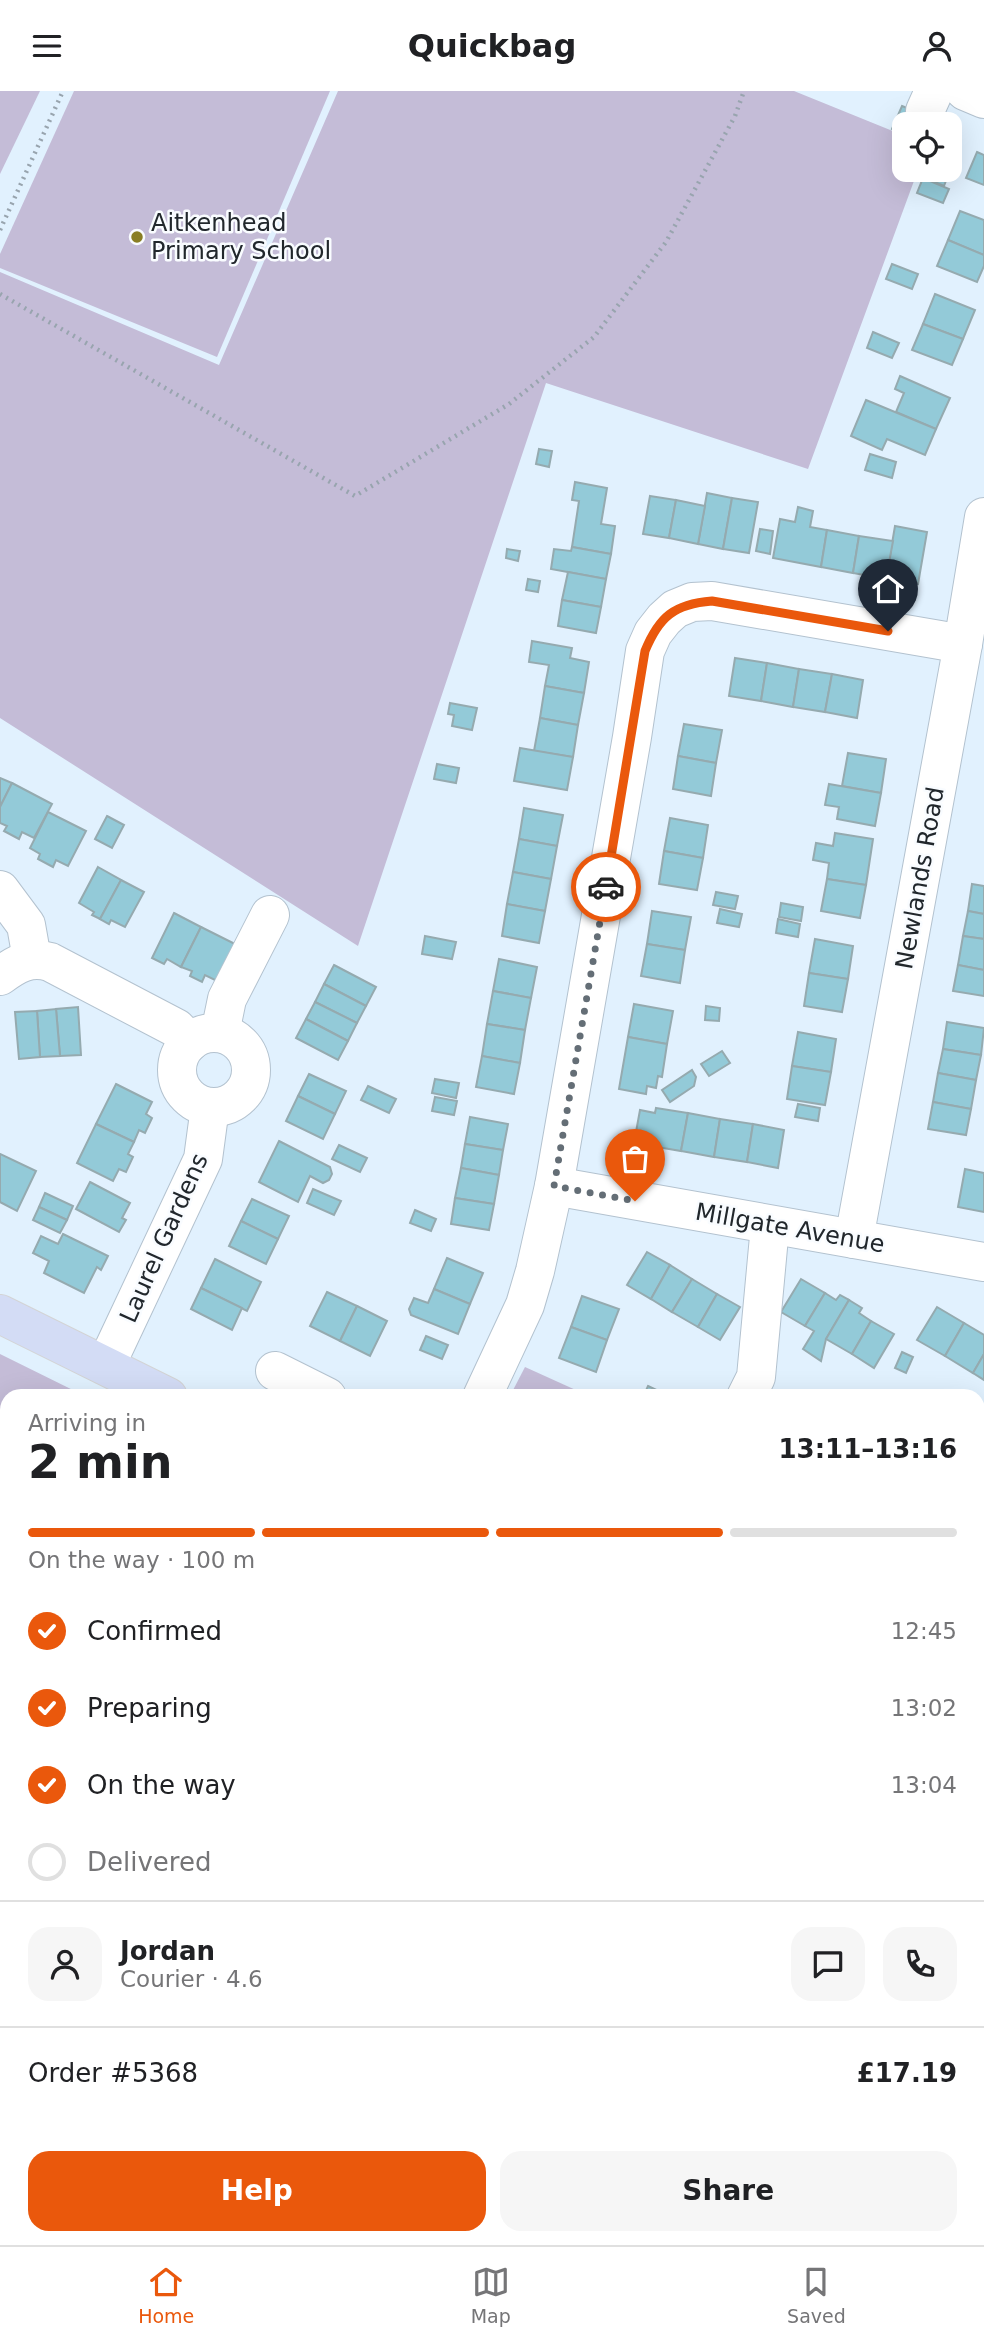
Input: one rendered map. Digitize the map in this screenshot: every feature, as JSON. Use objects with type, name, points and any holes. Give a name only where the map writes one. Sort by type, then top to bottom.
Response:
[{"type":"main road","points":[[0,1314],[152,1389]]},
{"type":"street","points":[[965,91],[984,99]]},
{"type":"street","name":"Newlands Road","points":[[854,1239],[984,517]]},
{"type":"street","points":[[486,1389],[525,1305],[536,1271],[554,1186],[645,651],[653,633],[675,610],[692,602],[712,601],[963,644]]},
{"type":"street","points":[[0,890],[26,925],[16,968]]},
{"type":"street","points":[[16,968],[41,960],[176,1028],[205,1038],[232,1037],[242,1045],[249,1056],[252,1069],[244,1093],[223,1106],[210,1107],[189,1098],[182,1089],[177,1067],[180,1056],[205,1038],[228,999],[270,915]]},
{"type":"street","name":"Laurel Gardens","points":[[106,1366],[203,1159],[210,1107]]},
{"type":"street","name":"Millgate Avenue","points":[[554,1186],[984,1262]]},
{"type":"street","points":[[750,1389],[756,1377],[770,1226]]},
{"type":"street","points":[[275,1371],[311,1389]]},
{"type":"path","points":[[0,230],[63,91]]},
{"type":"path","points":[[0,295],[355,496],[509,404],[594,337],[666,241],[735,116],[744,91]]},
{"type":"shaded area","points":[[0,91],[40,91],[0,174]]},
{"type":"shaded area","name":"Aitkenhead Primary School","points":[[74,91],[330,91],[217,357],[0,268],[0,254]]},
{"type":"shaded area","points":[[338,91],[794,91],[892,131],[892,182],[914,182],[808,469],[546,383],[358,946],[0,718],[0,272],[219,365]]},
{"type":"shaded area","points":[[0,1354],[71,1389],[0,1389]]},
{"type":"shaded area","points":[[525,1367],[574,1389],[514,1389]]},
{"type":"building","points":[[902,106],[917,112],[899,112]]},
{"type":"building","points":[[977,152],[984,155],[984,185],[966,178]]},
{"type":"building","points":[[921,182],[932,182],[949,189],[943,203],[917,193]]},
{"type":"building","points":[[960,211],[984,220],[984,255],[948,240]]},
{"type":"building","points":[[948,240],[984,255],[984,266],[977,282],[937,266]]},
{"type":"building","points":[[892,264],[918,274],[912,289],[886,279]]},
{"type":"building","points":[[935,294],[975,310],[963,339],[923,324]]},
{"type":"building","points":[[923,324],[963,339],[952,365],[912,350]]},
{"type":"building","points":[[873,332],[899,343],[892,358],[867,348]]},
{"type":"building","points":[[900,376],[950,398],[936,429],[896,412],[904,393],[895,389]]},
{"type":"building","points":[[866,400],[936,429],[925,455],[887,439],[882,450],[851,436]]},
{"type":"building","points":[[539,449],[552,451],[549,467],[536,464]]},
{"type":"building","points":[[870,454],[896,462],[892,478],[865,470]]},
{"type":"building","points":[[575,482],[607,488],[601,524],[615,526],[611,554],[572,547],[579,501],[572,500]]},
{"type":"building","points":[[707,493],[732,498],[723,549],[698,544]]},
{"type":"building","points":[[650,496],[676,500],[669,538],[643,534]]},
{"type":"building","points":[[732,498],[758,502],[749,553],[723,549]]},
{"type":"building","points":[[676,500],[705,506],[698,544],[669,538]]},
{"type":"building","points":[[798,507],[813,511],[810,527],[827,530],[821,567],[773,558],[780,519],[795,522]]},
{"type":"building","points":[[895,526],[927,532],[918,584],[886,579]]},
{"type":"building","points":[[760,529],[773,531],[770,554],[756,551]]},
{"type":"building","points":[[827,530],[859,536],[853,573],[821,567]]},
{"type":"building","points":[[859,536],[893,541],[886,579],[853,573]]},
{"type":"building","points":[[572,547],[611,554],[606,579],[551,569],[554,549],[571,551]]},
{"type":"building","points":[[507,549],[520,551],[518,561],[506,558]]},
{"type":"building","points":[[568,572],[606,579],[601,607],[562,600]]},
{"type":"building","points":[[528,579],[540,581],[538,592],[526,590]]},
{"type":"building","points":[[562,600],[601,607],[596,633],[558,626]]},
{"type":"building","points":[[532,641],[572,648],[570,658],[589,662],[584,693],[545,686],[549,665],[529,662]]},
{"type":"building","points":[[735,658],[767,663],[761,701],[729,696]]},
{"type":"building","points":[[767,663],[799,669],[793,707],[761,701]]},
{"type":"building","points":[[799,669],[832,674],[825,712],[793,707]]},
{"type":"building","points":[[832,674],[863,680],[857,718],[825,712]]},
{"type":"building","points":[[545,686],[584,693],[578,725],[540,718]]},
{"type":"building","points":[[450,703],[477,708],[472,730],[452,726],[454,715],[448,714]]},
{"type":"building","points":[[540,718],[578,725],[573,757],[534,751]]},
{"type":"building","points":[[684,724],[722,730],[716,763],[678,756]]},
{"type":"building","points":[[520,748],[573,757],[567,790],[514,781]]},
{"type":"building","points":[[848,753],[886,759],[881,793],[842,786]]},
{"type":"building","points":[[678,756],[716,763],[711,796],[673,789]]},
{"type":"building","points":[[437,764],[459,768],[456,783],[434,779]]},
{"type":"building","points":[[0,778],[12,783],[0,807]]},
{"type":"building","points":[[12,783],[52,804],[34,838],[22,832],[19,839],[4,831],[7,826],[0,823],[0,807]]},
{"type":"building","points":[[829,784],[881,793],[875,826],[837,819],[839,807],[825,805]]},
{"type":"building","points":[[524,808],[563,815],[557,846],[519,839]]},
{"type":"building","points":[[48,812],[86,831],[68,866],[56,860],[53,867],[38,859],[40,854],[30,848]]},
{"type":"building","points":[[107,816],[124,825],[112,848],[95,839]]},
{"type":"building","points":[[670,818],[708,825],[703,858],[664,851]]},
{"type":"building","points":[[835,833],[873,839],[866,885],[827,879],[829,863],[813,860],[816,843],[833,846]]},
{"type":"building","points":[[519,839],[557,846],[551,879],[513,872]]},
{"type":"building","points":[[664,851],[703,858],[697,890],[659,884]]},
{"type":"building","points":[[98,867],[121,880],[100,919],[79,903]]},
{"type":"building","points":[[513,872],[551,879],[545,911],[507,904]]},
{"type":"building","points":[[827,879],[866,885],[860,918],[821,911]]},
{"type":"building","points":[[121,880],[144,892],[125,927],[111,920],[109,924],[100,919]]},
{"type":"building","points":[[972,884],[984,886],[984,914],[968,911]]},
{"type":"building","points":[[716,892],[738,896],[735,909],[713,905]]},
{"type":"building","points":[[781,903],[803,907],[801,921],[779,917]]},
{"type":"building","points":[[507,904],[545,911],[539,943],[502,936]]},
{"type":"building","points":[[720,909],[742,914],[739,927],[717,923]]},
{"type":"building","points":[[652,911],[691,917],[685,950],[647,944]]},
{"type":"building","points":[[968,911],[984,914],[984,939],[963,936]]},
{"type":"building","points":[[174,913],[201,927],[181,967],[167,959],[164,964],[152,958]]},
{"type":"building","points":[[778,919],[800,924],[798,937],[776,933]]},
{"type":"building","points":[[201,927],[237,945],[219,982],[205,975],[202,982],[190,976],[192,971],[181,967]]},
{"type":"building","points":[[425,936],[456,942],[452,959],[422,954]]},
{"type":"building","points":[[963,936],[984,939],[984,970],[958,965]]},
{"type":"building","points":[[815,939],[853,946],[848,979],[809,973]]},
{"type":"building","points":[[647,944],[685,950],[680,983],[641,976]]},
{"type":"building","points":[[499,959],[537,967],[531,998],[493,991]]},
{"type":"building","points":[[334,965],[376,987],[366,1006],[324,984]]},
{"type":"building","points":[[958,965],[984,970],[984,996],[953,991]]},
{"type":"building","points":[[809,973],[848,979],[842,1012],[804,1006]]},
{"type":"building","points":[[324,984],[366,1006],[357,1023],[315,1002]]},
{"type":"building","points":[[493,991],[531,998],[525,1030],[487,1024]]},
{"type":"building","points":[[315,1002],[357,1023],[348,1041],[306,1019]]},
{"type":"building","points":[[634,1004],[673,1011],[667,1044],[628,1037]]},
{"type":"building","points":[[706,1006],[720,1008],[719,1021],[705,1020]]},
{"type":"building","points":[[78,1007],[81,1055],[60,1056],[56,1009]]},
{"type":"building","points":[[56,1009],[60,1056],[40,1057],[37,1011]]},
{"type":"building","points":[[37,1011],[40,1057],[19,1059],[15,1012]]},
{"type":"building","points":[[306,1019],[348,1041],[338,1060],[296,1038]]},
{"type":"building","points":[[947,1022],[984,1028],[981,1055],[943,1049]]},
{"type":"building","points":[[487,1024],[525,1030],[520,1063],[482,1056]]},
{"type":"building","points":[[798,1032],[836,1039],[831,1072],[792,1066]]},
{"type":"building","points":[[628,1037],[667,1044],[662,1077],[658,1076],[656,1088],[647,1086],[646,1094],[619,1089]]},
{"type":"building","points":[[943,1049],[981,1055],[976,1080],[938,1073]]},
{"type":"building","points":[[722,1051],[730,1063],[709,1076],[701,1064]]},
{"type":"building","points":[[482,1056],[520,1063],[514,1094],[476,1087]]},
{"type":"building","points":[[792,1066],[831,1072],[825,1105],[787,1099]]},
{"type":"building","points":[[692,1070],[696,1077],[694,1086],[670,1102],[662,1090]]},
{"type":"building","points":[[938,1073],[976,1080],[971,1109],[933,1102]]},
{"type":"building","points":[[309,1074],[346,1091],[335,1114],[298,1096]]},
{"type":"building","points":[[435,1079],[459,1083],[456,1098],[432,1093]]},
{"type":"building","points":[[116,1084],[152,1102],[146,1114],[152,1118],[145,1133],[139,1130],[134,1142],[96,1124]]},
{"type":"building","points":[[368,1086],[396,1099],[389,1113],[361,1100]]},
{"type":"building","points":[[298,1096],[335,1114],[323,1139],[286,1121]]},
{"type":"building","points":[[435,1097],[457,1101],[454,1115],[432,1111]]},
{"type":"building","points":[[933,1102],[971,1109],[966,1135],[928,1129]]},
{"type":"building","points":[[798,1104],[820,1108],[818,1121],[795,1117]]},
{"type":"building","points":[[656,1108],[688,1113],[681,1151],[634,1143],[640,1110],[655,1113]]},
{"type":"building","points":[[688,1113],[720,1119],[714,1157],[681,1151]]},
{"type":"building","points":[[470,1117],[508,1124],[503,1150],[465,1144]]},
{"type":"building","points":[[720,1119],[753,1124],[747,1162],[714,1157]]},
{"type":"building","points":[[96,1124],[134,1142],[128,1154],[133,1157],[126,1172],[119,1169],[113,1181],[77,1163]]},
{"type":"building","points":[[753,1124],[784,1130],[778,1168],[747,1162]]},
{"type":"building","points":[[279,1141],[330,1167],[332,1174],[329,1180],[323,1183],[310,1176],[298,1202],[259,1182]]},
{"type":"building","points":[[465,1144],[503,1150],[499,1175],[461,1168]]},
{"type":"building","points":[[339,1145],[367,1158],[360,1172],[332,1159]]},
{"type":"building","points":[[0,1154],[36,1171],[17,1211],[0,1202]]},
{"type":"building","points":[[461,1168],[499,1175],[494,1204],[455,1198]]},
{"type":"building","points":[[965,1169],[984,1173],[984,1212],[958,1207]]},
{"type":"building","points":[[90,1182],[130,1203],[122,1218],[126,1220],[119,1232],[76,1209]]},
{"type":"building","points":[[313,1189],[341,1201],[334,1215],[307,1203]]},
{"type":"building","points":[[45,1193],[73,1206],[67,1220],[39,1207]]},
{"type":"building","points":[[455,1198],[494,1204],[489,1230],[451,1224]]},
{"type":"building","points":[[252,1199],[289,1216],[278,1239],[241,1221]]},
{"type":"building","points":[[39,1207],[67,1220],[60,1233],[33,1220]]},
{"type":"building","points":[[415,1210],[436,1219],[431,1231],[410,1223]]},
{"type":"building","points":[[241,1221],[278,1239],[266,1264],[229,1246]]},
{"type":"building","points":[[63,1234],[108,1256],[101,1270],[97,1267],[84,1293],[44,1273],[49,1261],[33,1253],[41,1236],[58,1244]]},
{"type":"building","points":[[647,1252],[670,1265],[651,1299],[627,1285]]},
{"type":"building","points":[[447,1258],[483,1273],[470,1304],[434,1289]]},
{"type":"building","points":[[215,1259],[261,1282],[247,1311],[201,1288]]},
{"type":"building","points":[[670,1265],[692,1279],[672,1312],[651,1299]]},
{"type":"building","points":[[692,1279],[717,1294],[698,1327],[672,1312]]},
{"type":"building","points":[[801,1279],[825,1293],[805,1326],[781,1312]]},
{"type":"building","points":[[201,1288],[242,1308],[232,1330],[191,1309]]},
{"type":"building","points":[[434,1289],[470,1304],[458,1334],[411,1315],[409,1309],[414,1298],[428,1303]]},
{"type":"building","points":[[327,1292],[357,1306],[340,1341],[310,1326]]},
{"type":"building","points":[[825,1293],[836,1300],[840,1295],[849,1300],[826,1339],[821,1361],[803,1349],[814,1331],[805,1326]]},
{"type":"building","points":[[717,1294],[740,1307],[720,1340],[698,1327]]},
{"type":"building","points":[[582,1296],[619,1309],[607,1340],[571,1327]]},
{"type":"building","points":[[849,1300],[862,1308],[859,1313],[871,1321],[852,1354],[826,1339]]},
{"type":"building","points":[[357,1306],[387,1321],[370,1356],[340,1341]]},
{"type":"building","points":[[937,1307],[964,1323],[945,1356],[917,1340]]},
{"type":"building","points":[[871,1321],[894,1334],[874,1368],[852,1354]]},
{"type":"building","points":[[964,1323],[984,1335],[984,1354],[973,1373],[945,1356]]},
{"type":"building","points":[[571,1327],[607,1340],[596,1372],[559,1358]]},
{"type":"building","points":[[426,1336],[448,1345],[442,1359],[420,1350]]},
{"type":"building","points":[[902,1352],[913,1357],[906,1373],[895,1368]]},
{"type":"building","points":[[984,1354],[984,1380],[973,1373]]},
{"type":"way so far","points":[[606,887],[554,1186],[635,1201]]},
{"type":"place","name":"Aitkenhead Primary School","points":[[137,237]]},
{"type":"route","points":[[606,887],[645,651],[653,633],[664,619],[692,602],[712,601],[888,631]]}]
